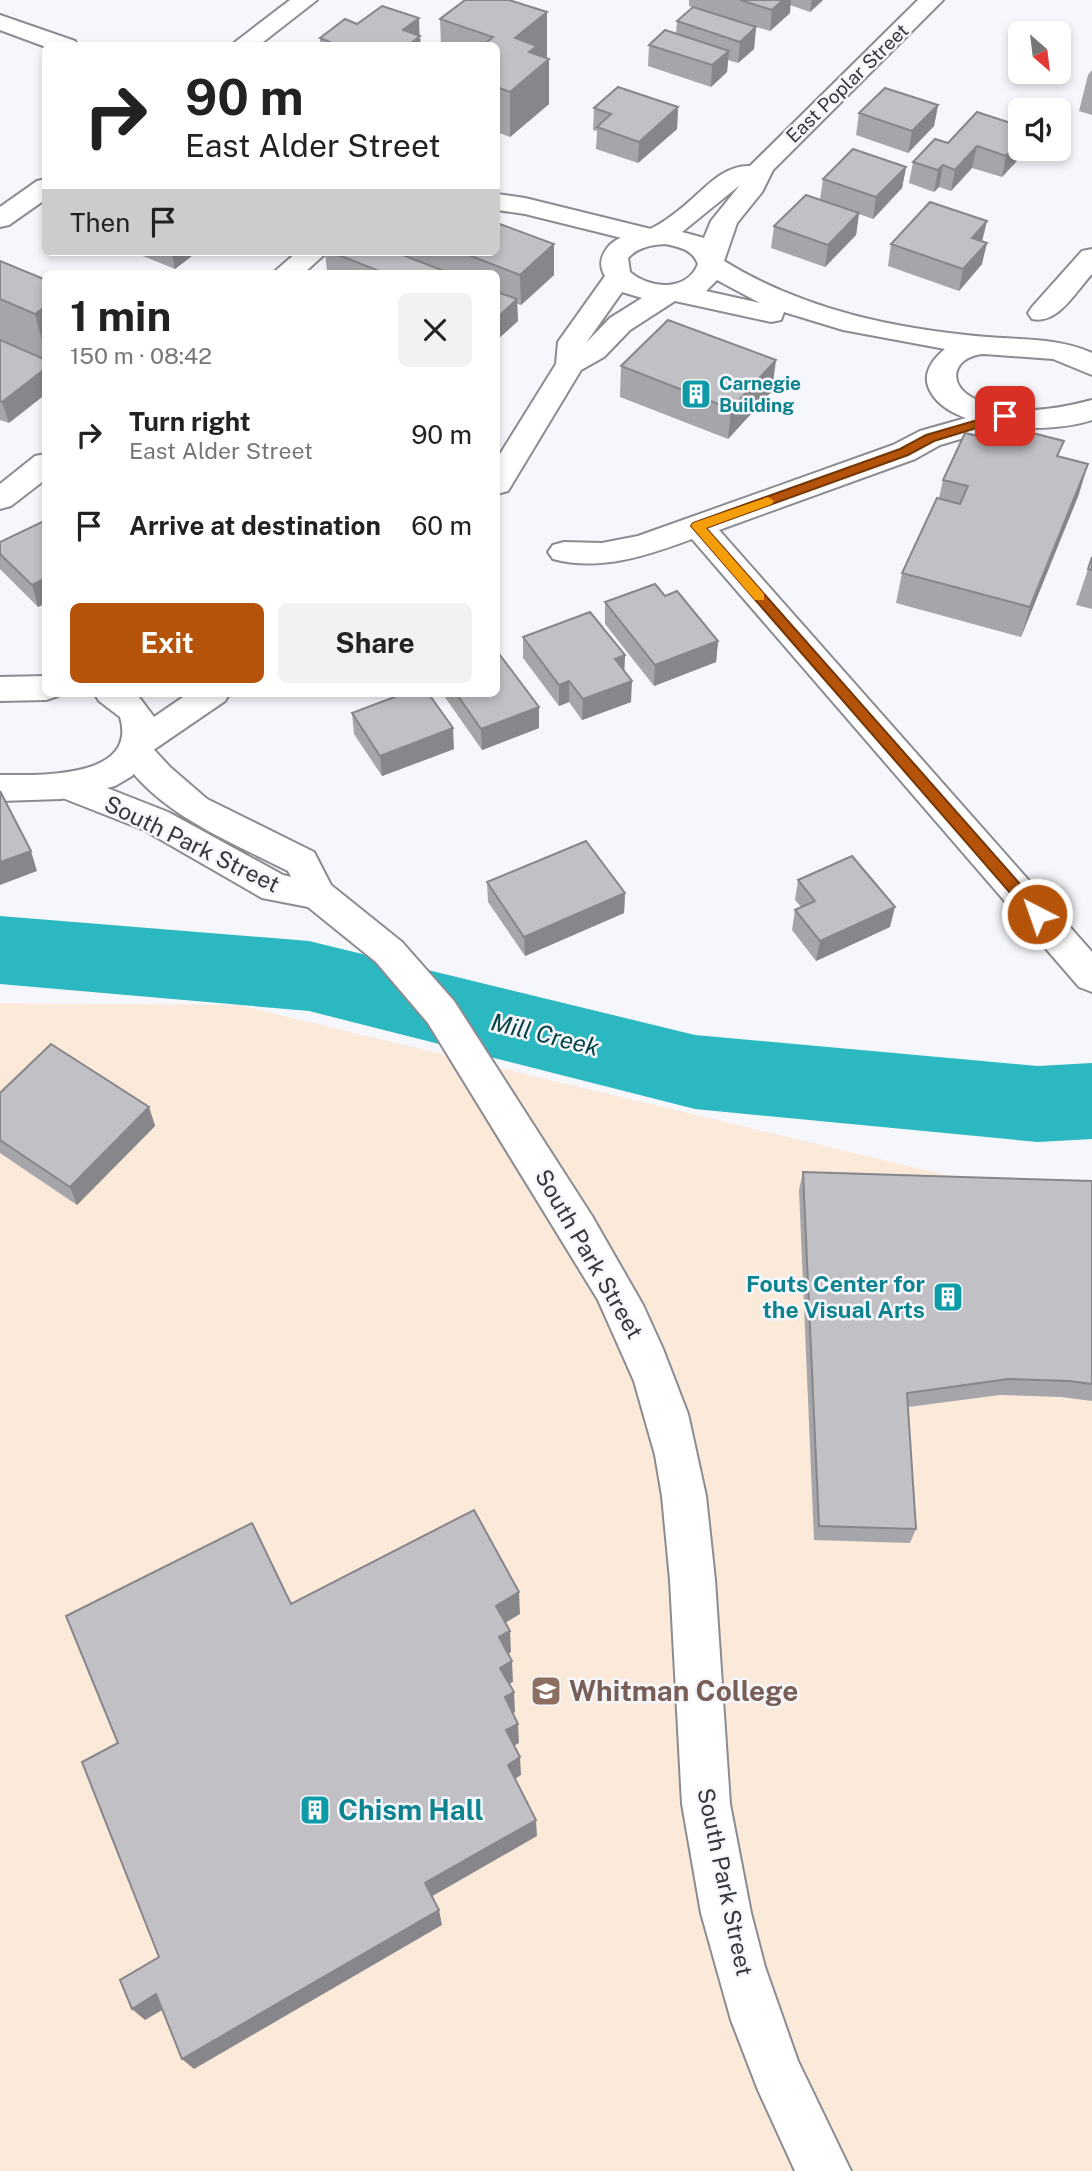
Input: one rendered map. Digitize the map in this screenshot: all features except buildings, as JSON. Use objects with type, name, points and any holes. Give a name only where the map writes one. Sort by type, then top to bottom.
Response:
[{"type":"street","points":[[247,42],[305,0]]},
{"type":"street","name":"East Poplar Street","points":[[712,261],[724,221],[753,186],[762,167],[931,0]]},
{"type":"street","points":[[0,22],[55,42]]},
{"type":"street","name":"East Poplar Street","points":[[654,237],[688,216],[729,180],[762,167]]},
{"type":"street","points":[[0,219],[42,190]]},
{"type":"street","points":[[500,203],[525,206],[654,237],[679,238],[693,243],[712,261],[770,298],[902,334],[986,346],[1053,349],[1092,346]]},
{"type":"street","points":[[500,205],[515,219],[567,237],[597,253],[643,291],[673,293],[855,337],[911,364],[976,411],[1056,419],[1075,417],[1092,409]]},
{"type":"street","points":[[500,479],[570,364],[572,342],[617,271],[616,257],[622,248],[654,237]]},
{"type":"street","points":[[292,270],[309,256]]},
{"type":"street","points":[[1042,313],[1092,257]]},
{"type":"street","points":[[570,364],[594,351],[620,324],[673,293],[703,283],[710,275],[712,261]]},
{"type":"street","points":[[930,438],[930,429],[947,392],[940,374],[944,363],[969,348],[986,346]]},
{"type":"street","points":[[1053,349],[1070,354],[1092,366]]},
{"type":"street","points":[[564,552],[602,553],[643,546],[904,452],[930,438],[1005,416]]},
{"type":"street","points":[[1056,419],[1092,429]]},
{"type":"street","points":[[0,499],[42,466]]},
{"type":"street","points":[[698,526],[1092,976]]},
{"type":"street","points":[[0,689],[42,688]]},
{"type":"street","points":[[120,697],[136,712],[140,727],[136,747]]},
{"type":"street","points":[[0,788],[67,786],[91,782],[111,773],[128,759],[136,747],[207,697]]},
{"type":"street","name":"South Park Street","points":[[136,747],[158,776],[195,808],[301,862],[318,895],[389,952],[441,1012],[593,1251],[641,1344],[666,1414],[684,1489],[694,1595],[701,1751],[711,1835],[729,1924],[761,2035],[805,2136],[824,2171]]},
{"type":"street","name":"South Park Street","points":[[67,786],[156,821],[275,888],[318,895]]},
{"type":"shaded area","name":"Whitman College","points":[[0,1003],[238,1005],[1092,1210],[1092,2171],[0,2171]]},
{"type":"waterway","name":"Mill Creek","points":[[0,950],[309,976],[695,1072],[1038,1104],[1092,1101]]},
{"type":"slow traffic","points":[[760,597],[698,526],[768,501]]},
{"type":"place","name":"Carnegie Building","points":[[696,394]]},
{"type":"place","name":"Fouts Center for the Visual Arts","points":[[948,1297]]},
{"type":"place","name":"Whitman College","points":[[546,1691]]},
{"type":"place","name":"Chism Hall","points":[[315,1810]]},
{"type":"route","points":[[1005,416],[930,438],[904,452],[698,526],[1037,914]]}]
